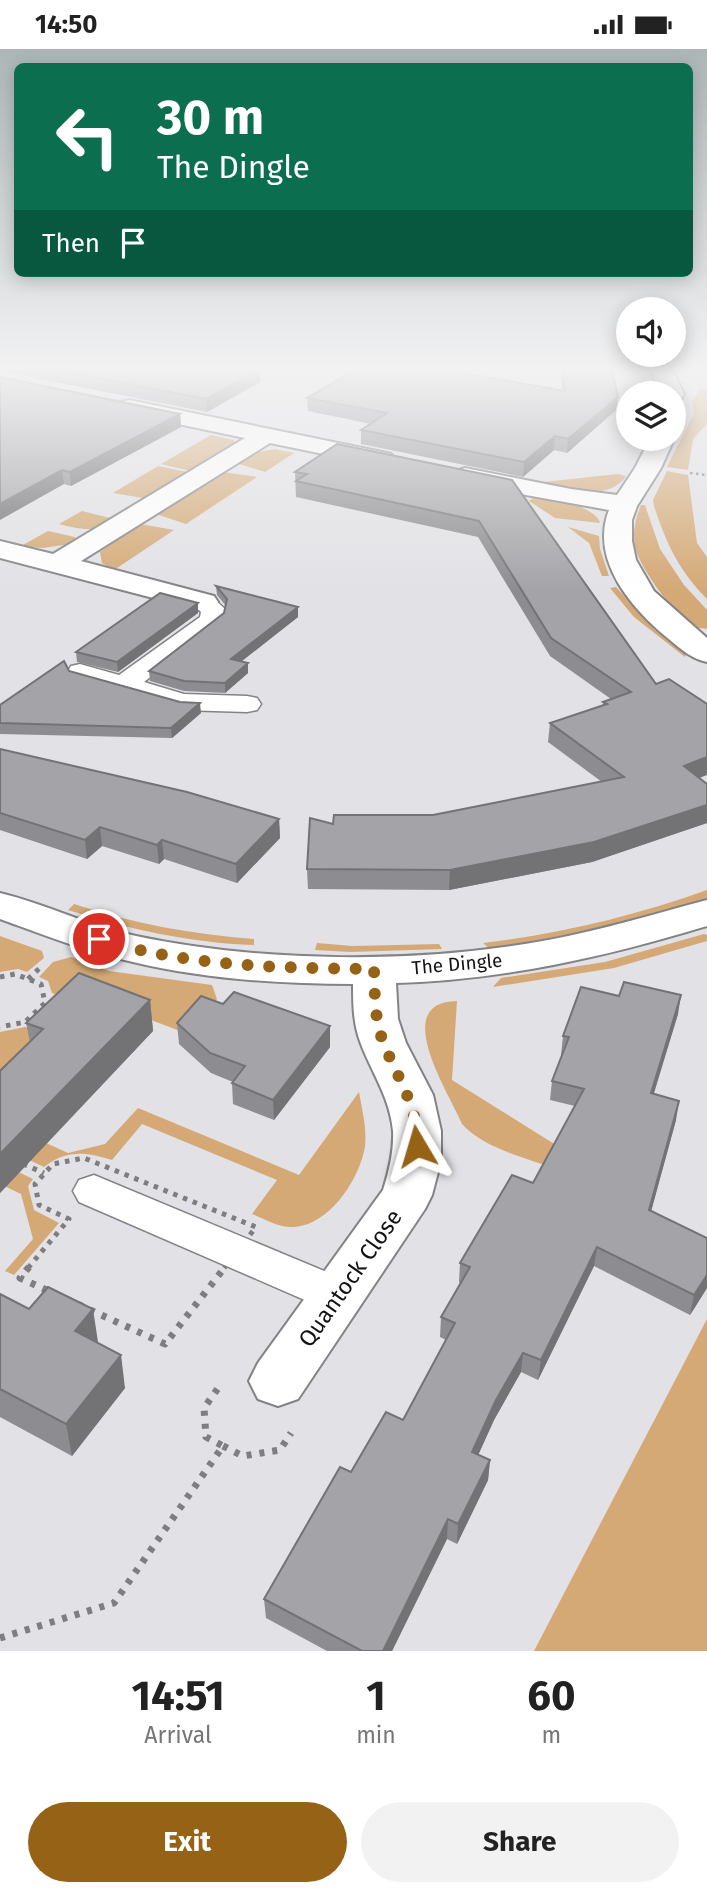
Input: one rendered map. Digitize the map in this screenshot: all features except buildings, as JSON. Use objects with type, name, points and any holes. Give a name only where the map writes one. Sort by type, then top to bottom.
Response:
[{"type":"street","points":[[57,564],[258,441]]},
{"type":"street","points":[[295,441],[399,462]]},
{"type":"street","points":[[656,451],[625,504],[619,520],[617,537],[622,558],[631,579],[645,599],[669,623],[707,653]]},
{"type":"street","points":[[439,470],[570,497],[625,504]]},
{"type":"street","points":[[0,549],[203,602]]},
{"type":"street","name":"The Dingle","points":[[0,905],[121,946],[170,956],[282,968],[423,969],[520,958],[582,947],[707,913]]},
{"type":"street","name":"Quantock Close","points":[[278,1381],[407,1195],[416,1161],[418,1131],[409,1095],[383,1044],[376,1019],[374,969]]},
{"type":"lane","points":[[123,685],[211,620],[214,610],[203,602]]},
{"type":"lane","points":[[80,672],[194,704],[247,704]]},
{"type":"lane","points":[[94,1191],[337,1296]]},
{"type":"path","points":[[0,977],[15,974],[41,984],[45,1003],[25,1022],[0,1027]]},
{"type":"path","points":[[11,1159],[45,1173]]},
{"type":"path","points":[[0,1638],[114,1603],[223,1446],[206,1437],[204,1408],[237,1362],[278,1381]]},
{"type":"shaded area","points":[[201,441],[234,441],[235,445],[194,472],[161,464]]},
{"type":"shaded area","points":[[686,441],[693,441],[688,470],[667,467],[675,451],[686,451]]},
{"type":"shaded area","points":[[275,449],[294,453],[265,472],[236,463],[254,453]]},
{"type":"shaded area","points":[[158,466],[192,473],[149,499],[113,493]]},
{"type":"shaded area","points":[[667,471],[688,475],[697,543],[707,557],[707,599],[674,556],[654,506],[653,500]]},
{"type":"shaded area","points":[[223,472],[257,477],[186,524],[156,514]]},
{"type":"shaded area","points":[[618,474],[626,476],[618,485],[596,492],[534,483]]},
{"type":"shaded area","points":[[533,498],[550,499],[581,507],[597,517],[600,523],[555,518],[529,501]]},
{"type":"shaded area","points":[[641,505],[645,505],[660,549],[684,585],[707,610],[707,629],[696,627],[678,613],[642,564],[634,543],[635,523]]},
{"type":"shaded area","points":[[82,511],[110,518],[113,522],[93,529],[59,524]]},
{"type":"shaded area","points":[[140,524],[174,530],[114,570],[102,563],[100,552]]},
{"type":"shaded area","points":[[568,527],[599,536],[600,549],[609,576],[602,576],[589,543]]},
{"type":"shaded area","points":[[48,531],[75,537],[77,543],[43,548],[21,546]]},
{"type":"shaded area","points":[[616,587],[654,629],[686,654],[685,657],[634,617],[610,588]]},
{"type":"shaded area","points":[[707,890],[707,898],[634,922],[490,949],[483,943],[596,923]]},
{"type":"shaded area","points":[[74,904],[163,927],[254,939],[254,945],[183,938],[137,929],[68,910]]},
{"type":"shaded area","points":[[707,935],[707,941],[614,968],[493,987],[501,978],[605,962]]},
{"type":"shaded area","points":[[0,936],[42,951],[44,958],[27,972],[18,969],[0,972]]},
{"type":"shaded area","points":[[317,943],[352,946],[439,944],[442,949],[351,952],[315,950]]},
{"type":"shaded area","points":[[71,957],[109,971],[212,985],[217,999],[188,1034],[90,997],[83,1004],[52,993],[48,981],[39,977],[53,962]]},
{"type":"shaded area","points":[[457,1001],[452,1080],[575,1157],[558,1170],[494,1146],[471,1133],[462,1124],[437,1072],[425,1032],[427,1016],[437,1005]]},
{"type":"shaded area","points":[[25,1027],[51,1035],[0,1085],[0,1032]]},
{"type":"shaded area","points":[[359,1092],[365,1146],[357,1172],[341,1199],[330,1210],[306,1225],[293,1227],[277,1225],[252,1214],[277,1180],[142,1124],[112,1160],[77,1154],[60,1157],[44,1167],[0,1146],[0,1122],[68,1153],[105,1144],[138,1108],[299,1175]]},
{"type":"shaded area","points":[[0,1163],[33,1179],[28,1186],[34,1210],[59,1223],[14,1275],[5,1271],[33,1239],[21,1194],[0,1184]]},
{"type":"shaded area","points":[[707,1319],[707,1651],[534,1651]]},
{"type":"route","points":[[99,939],[170,956],[222,962],[282,968],[374,969],[376,1019],[383,1044],[409,1095],[418,1131],[417,1146]]}]
